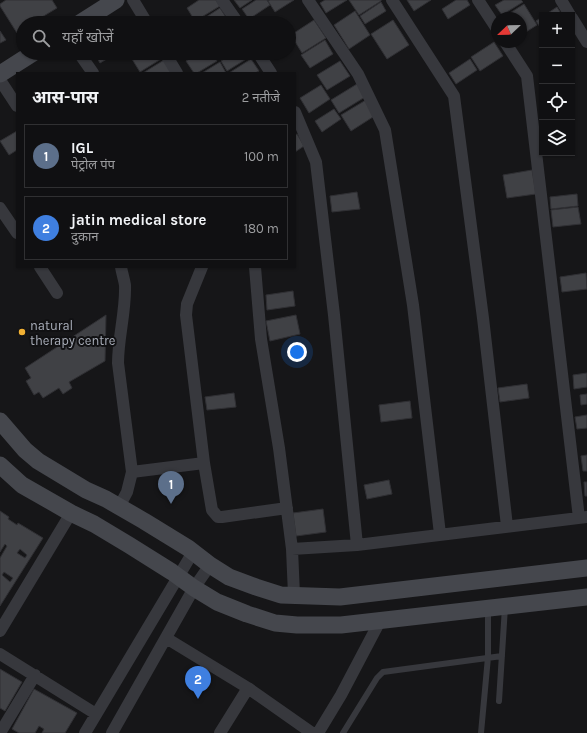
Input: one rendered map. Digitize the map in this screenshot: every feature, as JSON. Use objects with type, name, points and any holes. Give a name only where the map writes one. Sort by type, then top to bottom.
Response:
[{"type":"street","points":[[91,16],[116,0]]},
{"type":"street","points":[[133,0],[143,16]]},
{"type":"street","points":[[222,0],[233,16]]},
{"type":"street","points":[[308,0],[358,74],[385,130],[413,305],[440,534]]},
{"type":"street","points":[[392,0],[454,96],[482,310],[507,526]]},
{"type":"street","points":[[478,0],[491,20]]},
{"type":"street","points":[[561,0],[568,12]]},
{"type":"street","points":[[575,23],[587,42]]},
{"type":"street","points":[[292,550],[357,545],[583,517],[527,76],[509,48]]},
{"type":"street","points":[[0,74],[22,60]]},
{"type":"street","points":[[84,60],[91,72]]},
{"type":"street","points":[[169,60],[176,72]]},
{"type":"street","points":[[263,60],[270,72]]},
{"type":"street","points":[[0,80],[16,104]]},
{"type":"street","points":[[296,114],[316,162],[334,315],[357,545]]},
{"type":"street","points":[[0,208],[16,232]]},
{"type":"street","points":[[41,268],[57,293]]},
{"type":"street","points":[[119,508],[127,492],[132,472],[118,363],[118,345],[125,302],[125,284],[121,268]]},
{"type":"street","points":[[202,268],[186,308],[204,463],[212,510],[218,517],[222,517],[287,508]]},
{"type":"street","points":[[255,268],[262,339],[280,448],[292,550],[294,595]]},
{"type":"street","points":[[0,421],[25,450],[38,461],[86,490],[106,499],[119,508],[144,521],[229,577],[281,595],[340,597],[587,568]]},
{"type":"street","points":[[132,472],[204,463]]},
{"type":"street","points":[[2,471],[22,485],[71,514],[94,524],[124,542],[216,602],[275,623],[297,625],[341,625],[587,596]]},
{"type":"street","points":[[0,631],[71,514]]},
{"type":"street","points":[[85,733],[193,552]]},
{"type":"street","points":[[112,733],[194,588],[210,565]]},
{"type":"street","points":[[318,733],[341,695],[380,621]]},
{"type":"street","points":[[166,638],[248,688],[312,733]]},
{"type":"street","points":[[0,654],[96,714]]},
{"type":"street","points":[[0,733],[35,675]]},
{"type":"street","points":[[220,733],[248,688]]},
{"type":"lane","points":[[497,607],[502,656],[499,701]]},
{"type":"lane","points":[[481,733],[488,657],[497,607]]},
{"type":"lane","points":[[344,733],[377,678],[383,672],[502,656]]},
{"type":"building","points":[[6,0],[52,0],[57,8],[44,16],[16,16],[16,31],[0,4]]},
{"type":"building","points":[[199,0],[216,0],[220,6],[203,16],[192,16],[187,8]]},
{"type":"building","points":[[234,0],[252,0],[240,8]]},
{"type":"building","points":[[256,0],[267,0],[270,5],[254,16],[247,16],[242,9]]},
{"type":"building","points":[[294,0],[275,12],[268,1]]},
{"type":"building","points":[[325,0],[347,0],[326,13],[320,3]]},
{"type":"building","points":[[349,0],[381,0],[381,1],[359,15]]},
{"type":"building","points":[[407,0],[431,0],[414,11]]},
{"type":"building","points":[[456,0],[467,0],[470,5],[448,19],[442,9]]},
{"type":"building","points":[[504,0],[521,0],[523,2],[507,12],[500,12],[495,5]]},
{"type":"building","points":[[381,2],[386,11],[365,24],[360,16]]},
{"type":"building","points":[[524,4],[537,25],[527,31],[527,12],[511,12]]},
{"type":"building","points":[[557,7],[560,12],[550,12]]},
{"type":"building","points":[[220,8],[225,16],[208,16]]},
{"type":"building","points":[[355,11],[370,35],[349,49],[334,25]]},
{"type":"building","points":[[314,20],[326,38],[302,53],[296,43],[296,32]]},
{"type":"building","points":[[393,20],[409,45],[387,59],[371,34]]},
{"type":"building","points":[[0,31],[6,40],[0,43]]},
{"type":"building","points":[[325,40],[333,54],[310,68],[301,55]]},
{"type":"building","points":[[491,44],[491,48],[498,48],[503,56],[480,71],[471,57]]},
{"type":"building","points":[[470,59],[477,70],[456,84],[449,73]]},
{"type":"building","points":[[98,60],[105,60],[100,63]]},
{"type":"building","points":[[133,60],[159,60],[140,72]]},
{"type":"building","points":[[164,60],[171,72],[145,72]]},
{"type":"building","points":[[223,60],[245,60],[227,71],[221,61]]},
{"type":"building","points":[[249,60],[252,60],[259,71],[257,72],[231,72]]},
{"type":"building","points":[[186,61],[217,61],[199,72],[193,72]]},
{"type":"building","points":[[340,61],[350,76],[327,90],[317,75]]},
{"type":"building","points":[[220,62],[225,72],[204,72]]},
{"type":"building","points":[[357,84],[365,97],[339,113],[331,100]]},
{"type":"building","points":[[321,85],[330,99],[309,113],[300,98]]},
{"type":"building","points":[[366,100],[376,115],[351,131],[341,115]]},
{"type":"building","points":[[334,109],[341,119],[322,132],[315,121]]},
{"type":"building","points":[[16,132],[16,151],[9,155],[0,141]]},
{"type":"building","points":[[296,134],[304,146],[296,151]]},
{"type":"building","points":[[532,170],[536,194],[507,198],[503,175]]},
{"type":"building","points":[[357,192],[360,209],[332,212],[330,196]]},
{"type":"building","points":[[577,194],[578,206],[551,209],[550,197]]},
{"type":"building","points":[[578,207],[581,224],[553,227],[551,210]]},
{"type":"building","points":[[586,273],[587,289],[562,292],[560,277]]},
{"type":"building","points":[[293,291],[295,306],[267,310],[266,295]]},
{"type":"building","points":[[106,315],[105,361],[69,382],[72,388],[63,394],[59,388],[43,398],[39,392],[34,395],[26,381],[31,378],[25,368]]},
{"type":"building","points":[[296,315],[300,334],[270,341],[266,321]]},
{"type":"building","points":[[587,373],[587,387],[574,389],[573,375]]},
{"type":"building","points":[[527,384],[529,398],[500,402],[498,388]]},
{"type":"building","points":[[234,393],[236,407],[207,410],[205,397]]},
{"type":"building","points":[[587,394],[587,404],[581,405],[580,395]]},
{"type":"building","points":[[410,401],[412,418],[381,422],[379,405]]},
{"type":"building","points":[[587,415],[587,428],[577,429],[575,417]]},
{"type":"building","points":[[587,455],[587,471],[583,471],[581,456]]},
{"type":"building","points":[[389,480],[392,494],[367,499],[364,485]]},
{"type":"building","points":[[584,482],[587,482],[587,496],[585,496]]},
{"type":"building","points":[[323,509],[326,532],[296,536],[293,513]]},
{"type":"building","points":[[0,511],[17,525],[18,523],[43,538],[0,606],[0,558],[7,546],[5,544],[0,552]],"holes":[[[20,549],[27,555],[25,558],[17,553]],[[4,572],[13,578],[10,582],[2,575]]]},
{"type":"building","points":[[0,669],[22,682],[5,711],[0,708]]},
{"type":"building","points":[[34,689],[77,713],[65,733],[42,733],[44,729],[39,726],[35,733],[19,733],[12,729]]},
{"type":"place","name":"natural therapy centre","points":[[22,332]]},
{"type":"place","name":"IGL","points":[[171,504]]},
{"type":"place","name":"jatin medical store","points":[[198,699]]}]
